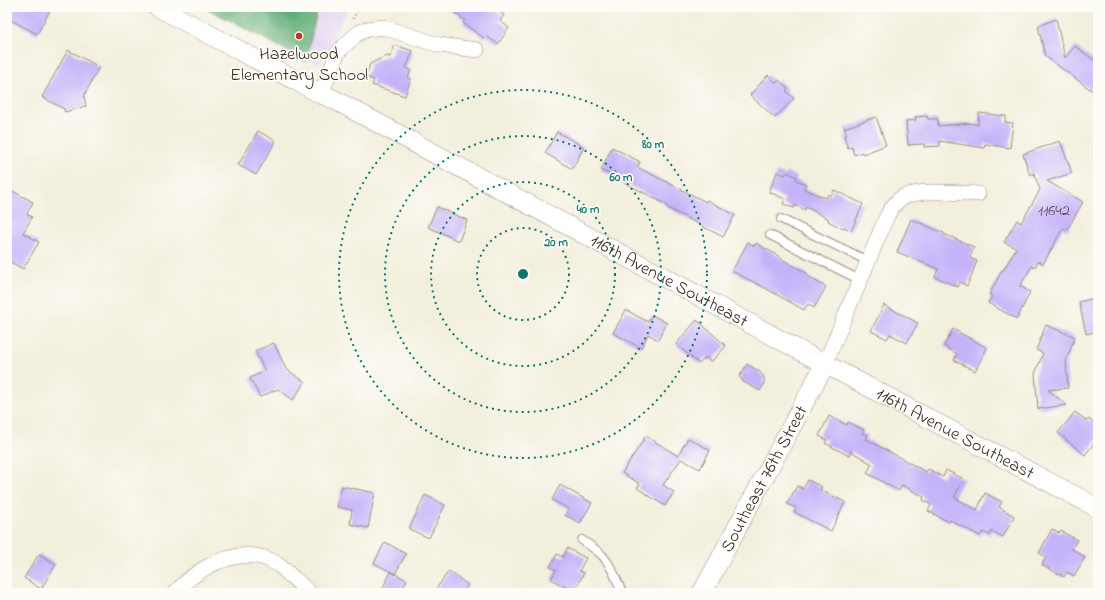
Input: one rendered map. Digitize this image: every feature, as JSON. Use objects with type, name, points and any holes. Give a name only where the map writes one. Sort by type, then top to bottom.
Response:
[{"type":"street","name":"116th Avenue Southeast","points":[[158,7],[333,99],[825,364],[1098,508]]},
{"type":"street","points":[[321,94],[338,52],[358,33],[368,29],[383,27],[439,45],[477,50]]},
{"type":"street","points":[[825,364],[892,207],[900,199],[911,194],[925,192],[978,194]]},
{"type":"street","name":"Southeast 76th Street","points":[[702,593],[825,364]]},
{"type":"street","points":[[175,593],[196,574],[211,564],[237,556],[266,558],[277,564],[310,593]]},
{"type":"lane","points":[[781,219],[868,261]]},
{"type":"lane","points":[[770,234],[860,280]]},
{"type":"lane","points":[[582,540],[602,555],[613,570],[622,593]]},
{"type":"path","points":[[350,24],[359,7]]},
{"type":"shaded area","name":"Hazelwood Elementary School","points":[[210,7],[349,7],[319,65]]},
{"type":"green space","name":"Hazelwood Elementary School","points":[[204,7],[318,7],[306,61]]},
{"type":"building","points":[[7,7],[52,7],[37,34],[7,18]]},
{"type":"building","points":[[445,7],[491,7],[504,15],[500,21],[509,28],[498,44],[486,36],[484,38],[463,23],[465,20]]},
{"type":"building","points":[[1056,19],[1065,58],[1075,46],[1098,63],[1098,95],[1045,56],[1038,26]]},
{"type":"building","points":[[395,45],[413,51],[406,68],[411,70],[408,78],[411,79],[405,96],[372,85],[374,80],[366,77],[370,64],[386,56],[390,57]]},
{"type":"building","points":[[68,50],[99,67],[84,96],[86,106],[65,112],[64,109],[42,97]]},
{"type":"building","points":[[768,75],[776,83],[779,80],[788,89],[786,91],[794,98],[775,118],[750,95]]},
{"type":"building","points":[[979,113],[1006,116],[1005,122],[1013,123],[1010,148],[985,144],[984,148],[940,141],[940,146],[924,147],[924,144],[908,145],[906,121],[916,120],[915,117],[927,116],[928,119],[938,119],[938,126],[970,123],[978,125]]},
{"type":"building","points":[[876,117],[886,145],[863,154],[862,152],[854,155],[852,147],[848,148],[844,136],[847,135],[844,128]]},
{"type":"building","points":[[258,131],[276,141],[256,175],[238,165]]},
{"type":"building","points":[[557,132],[584,147],[572,169],[545,153]]},
{"type":"building","points":[[1060,141],[1072,173],[1047,181],[1083,202],[1067,230],[1063,228],[1043,264],[1038,261],[1035,267],[1032,266],[1020,286],[1030,292],[1017,319],[988,303],[992,296],[989,295],[1016,248],[1004,242],[1017,220],[1021,223],[1040,190],[1034,173],[1030,175],[1023,154]]},
{"type":"building","points":[[612,147],[640,162],[637,167],[735,215],[723,237],[601,170]]},
{"type":"building","points":[[777,172],[785,175],[787,172],[797,177],[796,180],[806,184],[804,189],[826,198],[828,194],[831,196],[834,190],[863,204],[851,231],[844,227],[843,229],[828,221],[829,219],[806,207],[805,210],[795,205],[794,208],[783,204],[785,199],[769,192]]},
{"type":"building","points":[[7,188],[33,202],[27,214],[32,217],[23,233],[39,242],[23,269],[7,260]]},
{"type":"building","points":[[437,207],[467,220],[459,241],[428,227]]},
{"type":"building","points":[[911,219],[974,247],[970,258],[977,261],[967,286],[960,282],[958,287],[935,277],[938,269],[897,252]]},
{"type":"building","points":[[748,242],[754,246],[756,243],[808,274],[807,276],[826,287],[814,308],[808,304],[804,310],[732,271]]},
{"type":"building","points":[[1098,297],[1098,331],[1086,334],[1079,302]]},
{"type":"building","points":[[884,305],[918,323],[907,343],[890,334],[887,339],[871,331]]},
{"type":"building","points":[[626,310],[648,322],[652,315],[667,323],[658,340],[648,334],[641,348],[613,333]]},
{"type":"building","points":[[697,320],[726,346],[711,362],[706,357],[699,364],[676,344]]},
{"type":"building","points":[[1046,325],[1075,337],[1066,361],[1068,388],[1048,390],[1067,405],[1038,409],[1035,374],[1043,353],[1036,350]]},
{"type":"building","points":[[953,329],[987,348],[975,371],[954,360],[957,354],[944,346]]},
{"type":"building","points":[[274,343],[286,369],[305,382],[293,400],[278,389],[260,397],[250,378],[265,371],[255,351]]},
{"type":"building","points":[[747,364],[760,372],[764,377],[764,384],[760,391],[742,381],[743,380],[739,377]]},
{"type":"building","points":[[1075,412],[1087,421],[1089,419],[1098,427],[1098,438],[1085,455],[1058,433]]},
{"type":"building","points":[[829,416],[847,425],[848,422],[864,430],[862,433],[868,435],[866,439],[926,472],[928,469],[943,477],[946,470],[964,479],[954,497],[977,510],[985,493],[1002,502],[999,507],[1014,516],[1003,537],[992,531],[990,535],[983,532],[980,536],[950,520],[949,522],[928,511],[931,505],[923,500],[924,497],[902,485],[899,491],[867,473],[872,464],[851,451],[849,456],[825,443],[827,440],[819,436]]},
{"type":"building","points":[[646,436],[678,456],[688,438],[710,450],[700,469],[681,459],[663,485],[674,492],[665,506],[637,488],[640,484],[622,473]]},
{"type":"building","points":[[808,480],[822,487],[820,490],[845,502],[831,531],[794,512],[796,508],[787,504],[797,486],[803,489]]},
{"type":"building","points":[[560,485],[592,503],[580,523],[565,515],[569,509],[552,500]]},
{"type":"building","points":[[342,486],[375,493],[368,528],[350,524],[352,510],[337,507]]},
{"type":"building","points":[[425,495],[445,505],[429,538],[409,529]]},
{"type":"building","points":[[1052,529],[1059,533],[1061,531],[1077,540],[1072,549],[1085,557],[1074,576],[1067,572],[1064,577],[1042,565],[1046,557],[1039,553]]},
{"type":"building","points":[[385,542],[406,554],[395,574],[374,563]]},
{"type":"building","points":[[567,548],[586,558],[579,571],[584,573],[574,592],[551,579],[556,570],[550,567],[557,554],[563,557]]},
{"type":"building","points":[[39,554],[56,564],[41,589],[24,578]]},
{"type":"building","points":[[449,571],[468,585],[462,593],[433,593]]},
{"type":"building","points":[[391,572],[407,580],[400,593],[380,593]]},
{"type":"place","name":"Hazelwood Elementary School","points":[[299,36]]}]
